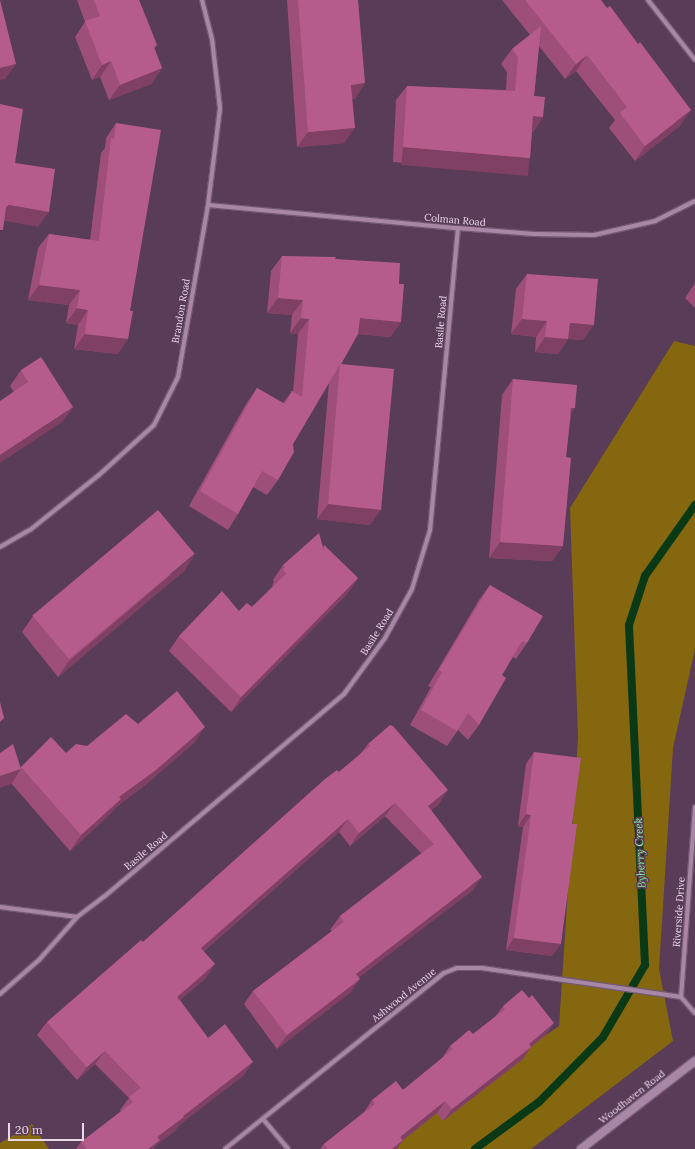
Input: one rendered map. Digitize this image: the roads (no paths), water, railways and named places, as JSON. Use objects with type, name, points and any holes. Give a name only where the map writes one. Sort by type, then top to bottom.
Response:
[{"type":"main road","name":"Woodhaven Road","points":[[581,1149],[695,1061]]},
{"type":"street","name":"Brandon Road","points":[[0,547],[30,530],[100,475],[154,425],[178,377],[208,205],[220,108],[212,39],[202,0]]},
{"type":"street","points":[[648,0],[695,60]]},
{"type":"street","name":"Colman Road","points":[[208,205],[534,234],[594,235],[655,221],[695,201]]},
{"type":"street","name":"Basile Road","points":[[0,994],[39,960],[76,917],[105,896],[344,694],[385,638],[409,595],[430,530],[458,228]]},
{"type":"street","name":"Riverside Drive","points":[[681,997],[695,807]]},
{"type":"street","points":[[0,907],[76,917]]},
{"type":"street","name":"Ashwood Avenue","points":[[225,1149],[444,973],[457,968],[482,968],[681,997]]},
{"type":"street","points":[[681,997],[695,1013]]},
{"type":"street","points":[[263,1119],[288,1149]]},
{"type":"waterway","name":"Byberry Creek","points":[[475,1149],[539,1102],[603,1037],[645,965],[629,625],[645,576],[695,505]]}]
